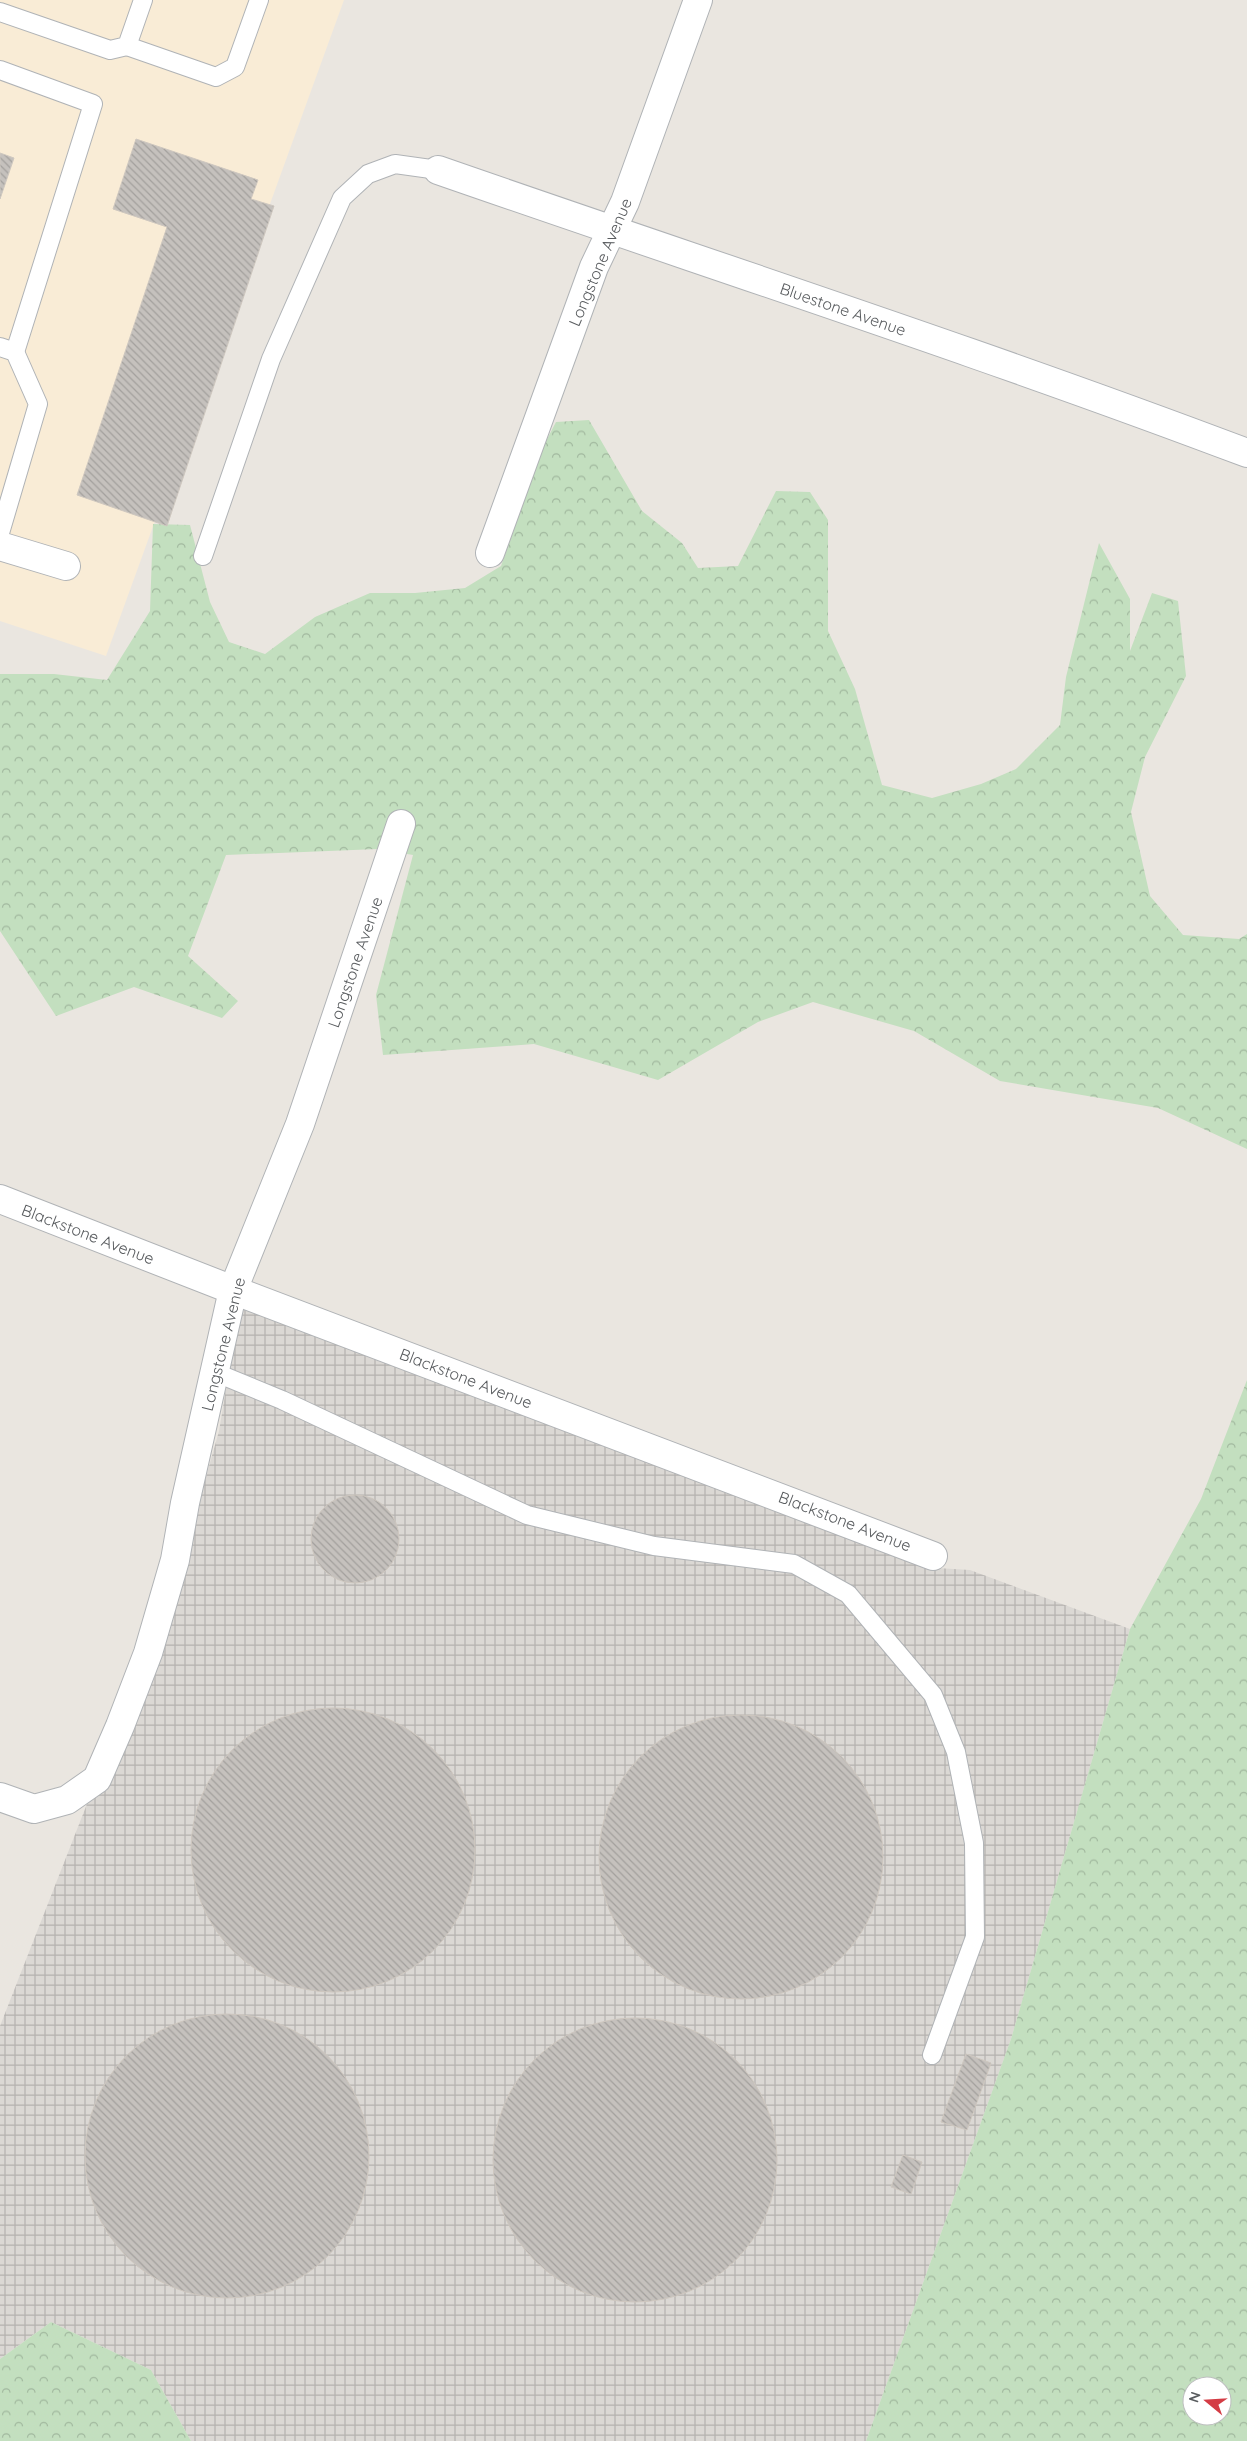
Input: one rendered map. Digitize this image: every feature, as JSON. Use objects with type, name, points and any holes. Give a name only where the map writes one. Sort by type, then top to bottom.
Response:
[{"type":"street","name":"Longstone Avenue","points":[[490,553],[594,267],[613,231],[625,202],[698,0]]},
{"type":"street","name":"Bluestone Avenue","points":[[438,170],[613,231],[710,262],[1089,394],[1247,453]]},
{"type":"street","points":[[0,546],[66,566]]},
{"type":"street","name":"Longstone Avenue","points":[[0,1797],[34,1809],[67,1800],[97,1779],[148,1653],[175,1560],[185,1503],[233,1290],[300,1124],[401,824]]},
{"type":"street","name":"Blackstone Avenue","points":[[0,1199],[233,1290],[933,1556]]},
{"type":"lane","points":[[127,46],[143,0]]},
{"type":"lane","points":[[0,12],[110,50],[127,46],[216,77],[236,67],[259,0]]},
{"type":"lane","points":[[0,70],[93,104],[7,349],[38,404],[0,533]]},
{"type":"lane","points":[[203,556],[271,359],[342,198],[368,174],[395,164],[438,170]]},
{"type":"lane","points":[[214,1372],[282,1400],[527,1515],[654,1546],[794,1564],[848,1594],[933,1694],[956,1752],[974,1843],[975,1937],[932,2054]]},
{"type":"shaded area","points":[[0,0],[344,0],[106,656],[0,621]]},
{"type":"shaded area","points":[[241,1299],[937,1568],[970,1570],[1130,1629],[1011,2039],[866,2441],[191,2441],[151,2370],[51,2322],[0,2359],[0,2026],[94,1786],[153,1664],[219,1431]]},
{"type":"green space","points":[[589,420],[642,511],[682,543],[698,568],[738,566],[776,491],[810,492],[828,520],[828,631],[855,689],[882,785],[932,798],[981,784],[1016,769],[1060,725],[1066,677],[1099,543],[1130,599],[1130,651],[1152,593],[1178,601],[1186,676],[1145,757],[1131,812],[1150,896],[1183,935],[1239,939],[1247,934],[1247,1149],[1158,1108],[1000,1081],[914,1031],[813,1002],[758,1022],[658,1080],[534,1044],[383,1055],[376,995],[413,855],[378,849],[226,855],[188,956],[238,1001],[222,1018],[134,987],[56,1016],[0,931],[0,674],[54,674],[107,680],[150,611],[153,524],[190,525],[210,602],[229,642],[265,654],[315,617],[370,593],[415,593],[465,588],[501,566],[519,515],[525,481],[556,422]]},
{"type":"green space","points":[[1247,1380],[1247,2441],[866,2441],[1011,2039],[1130,1629],[1201,1499]]},
{"type":"green space","points":[[51,2322],[151,2370],[191,2441],[0,2441],[0,2359]]},
{"type":"building","points":[[136,139],[258,180],[251,199],[274,206],[167,526],[77,495],[167,227],[113,209]]},
{"type":"building","points":[[0,153],[14,158],[0,199]]},
{"type":"building","points":[[355,1495],[372,1498],[386,1508],[396,1522],[399,1539],[396,1556],[386,1570],[372,1580],[355,1583],[338,1580],[324,1570],[314,1556],[311,1539],[314,1522],[324,1508],[338,1498]]},
{"type":"building","points":[[333,1708],[361,1711],[387,1719],[412,1732],[433,1750],[451,1771],[464,1796],[472,1822],[475,1850],[472,1878],[464,1904],[451,1929],[433,1950],[412,1968],[387,1981],[361,1989],[333,1992],[305,1989],[279,1981],[254,1968],[233,1950],[215,1929],[202,1904],[194,1878],[191,1850],[194,1822],[202,1796],[215,1771],[233,1750],[254,1732],[279,1719],[305,1711]]},
{"type":"building","points":[[741,1715],[769,1718],[795,1726],[820,1739],[841,1757],[859,1778],[872,1803],[880,1829],[883,1857],[880,1885],[872,1911],[859,1936],[841,1957],[820,1975],[795,1988],[769,1996],[741,1999],[713,1996],[687,1988],[662,1975],[641,1957],[623,1936],[610,1911],[602,1885],[599,1857],[602,1829],[610,1803],[623,1778],[641,1757],[662,1739],[687,1726],[713,1718]]},
{"type":"building","points":[[227,2014],[255,2017],[281,2025],[306,2038],[327,2056],[345,2077],[358,2102],[366,2128],[369,2156],[366,2184],[358,2210],[345,2235],[327,2256],[306,2274],[281,2287],[255,2295],[227,2298],[199,2295],[173,2287],[148,2274],[127,2256],[109,2235],[96,2210],[88,2184],[85,2156],[88,2128],[96,2102],[109,2077],[127,2056],[148,2038],[173,2025],[199,2017]]},
{"type":"building","points":[[635,2018],[676,2024],[702,2035],[725,2050],[745,2070],[760,2093],[771,2119],[777,2160],[771,2201],[760,2227],[745,2250],[725,2270],[702,2285],[676,2296],[635,2302],[594,2296],[568,2285],[545,2270],[525,2250],[510,2227],[499,2201],[493,2160],[499,2119],[510,2093],[525,2070],[545,2050],[568,2035],[594,2024]]},
{"type":"building","points":[[966,2054],[991,2063],[967,2130],[941,2122]]},
{"type":"building","points":[[903,2155],[922,2162],[911,2194],[891,2187]]}]
